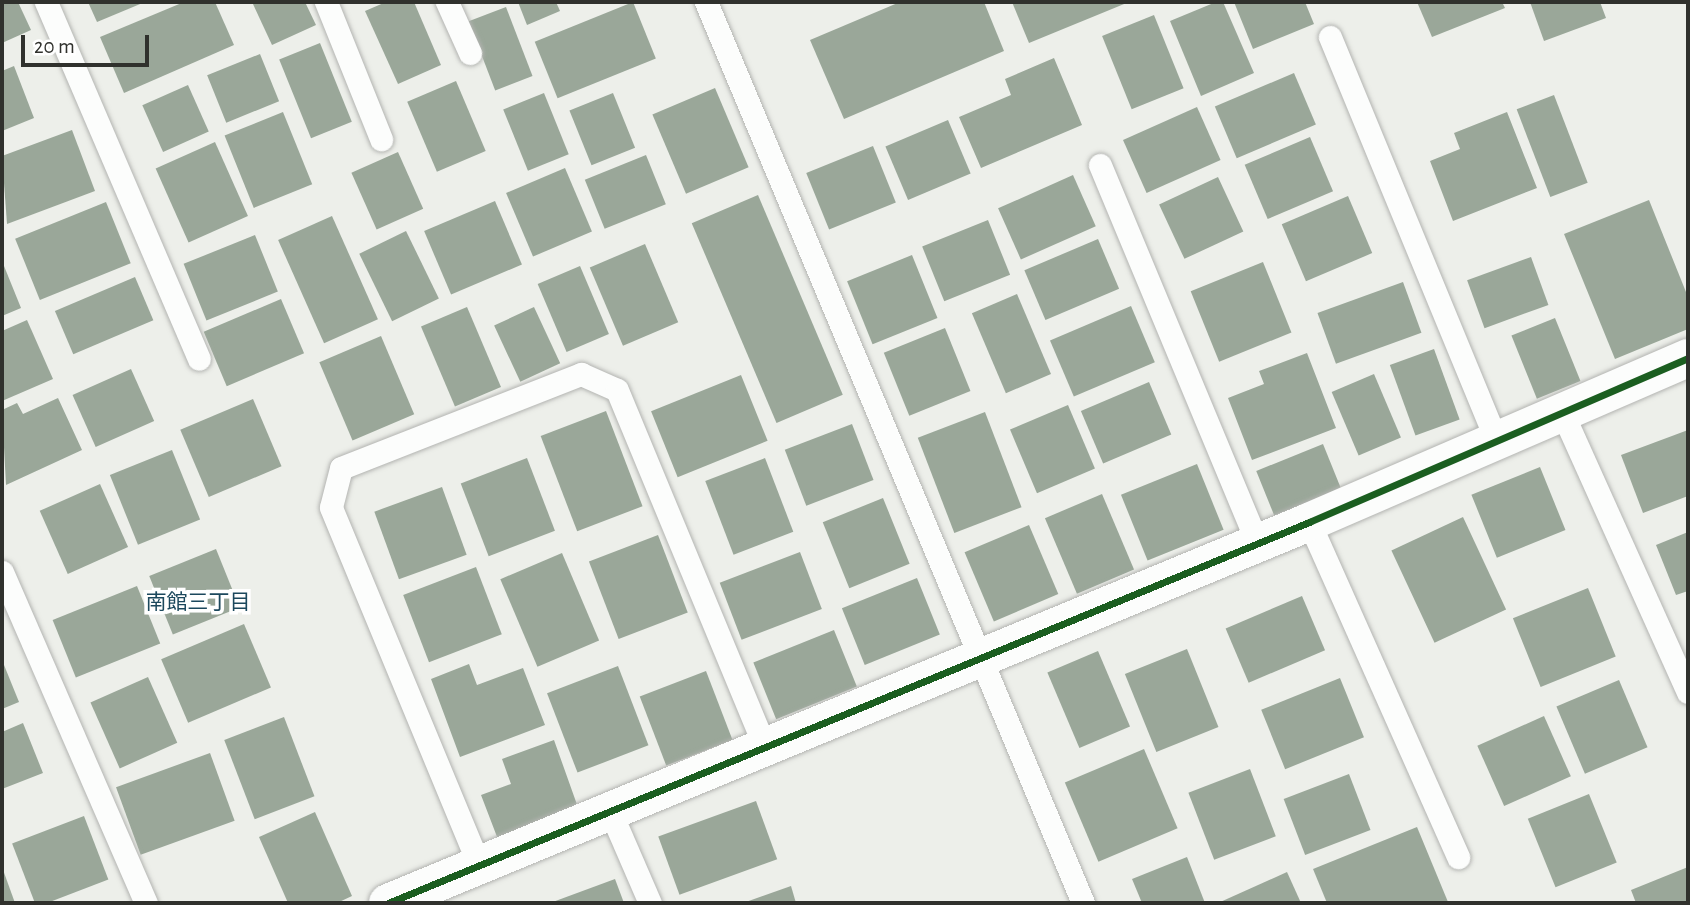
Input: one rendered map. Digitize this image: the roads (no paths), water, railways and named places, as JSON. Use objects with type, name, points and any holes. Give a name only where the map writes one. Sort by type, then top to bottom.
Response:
[{"type":"street","points":[[388,903],[1309,522],[1688,358]]},
{"type":"lane","points":[[46,2],[198,359]]},
{"type":"lane","points":[[326,2],[381,139]]},
{"type":"lane","points":[[447,2],[470,53]]},
{"type":"lane","points":[[706,2],[1083,903]]},
{"type":"lane","points":[[1330,37],[1496,440]]},
{"type":"lane","points":[[1100,165],[1257,542]]},
{"type":"lane","points":[[479,865],[331,507],[341,468],[580,374],[617,390],[765,747]]},
{"type":"lane","points":[[1562,412],[1688,692]]},
{"type":"lane","points":[[1309,522],[1458,857]]},
{"type":"lane","points":[[2,572],[146,903]]},
{"type":"lane","points":[[611,813],[650,903]]},
{"type":"district","name":"南館三丁目","points":[[198,603]]}]
